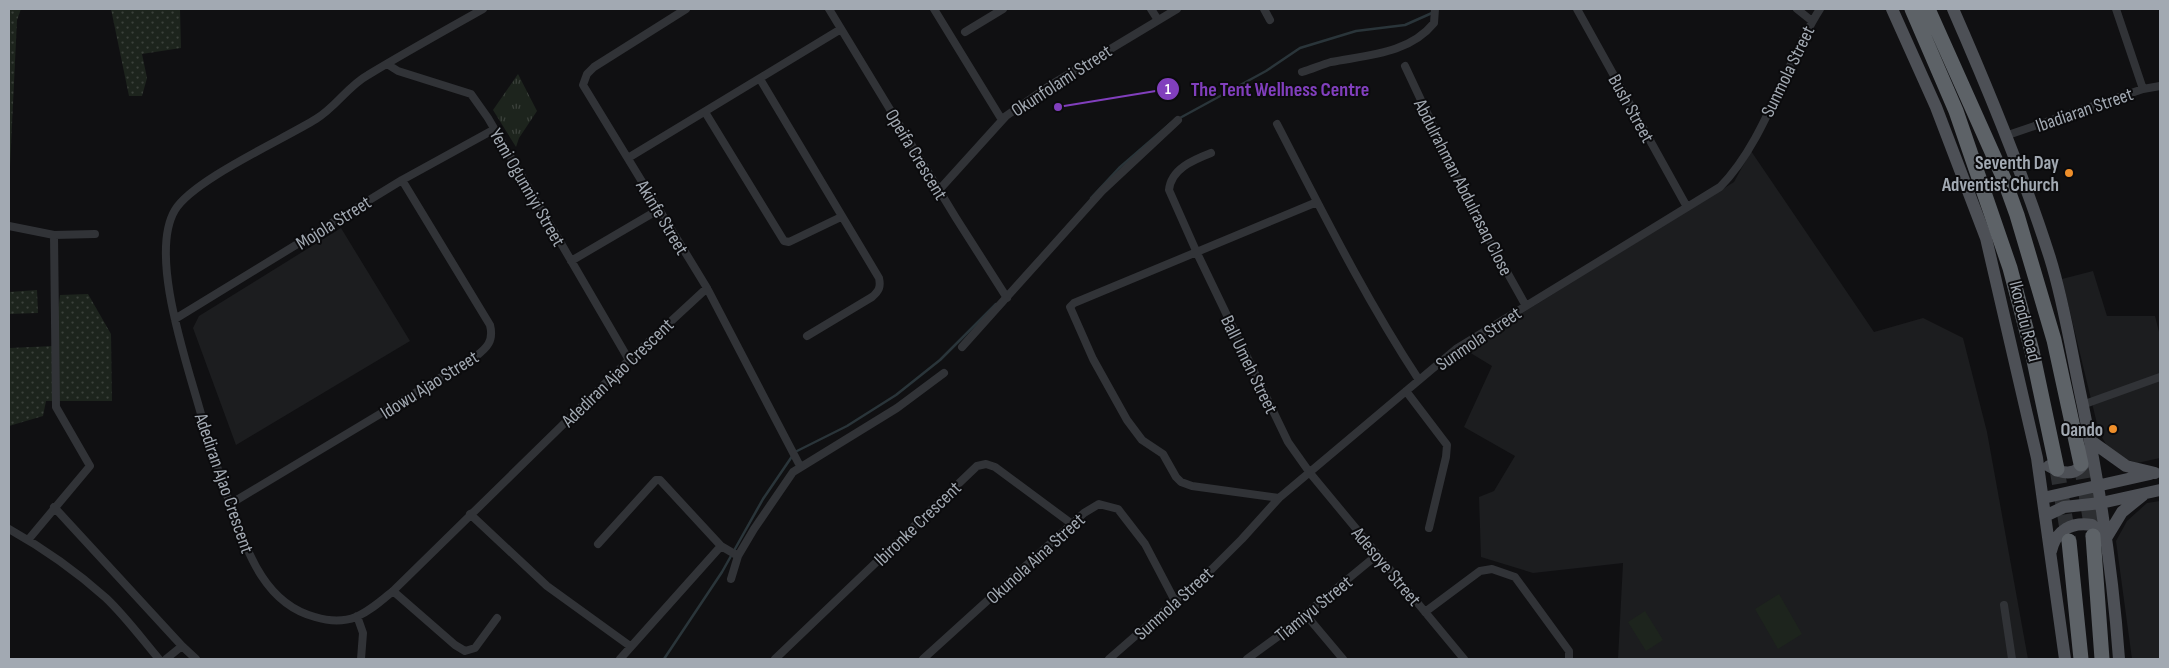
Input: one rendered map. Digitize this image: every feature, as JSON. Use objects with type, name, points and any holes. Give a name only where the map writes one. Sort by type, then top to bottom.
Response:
[{"type":"highway","name":"Ikorodu Road","points":[[1912,9],[1956,111],[2010,268],[2032,351],[2058,468]]},
{"type":"highway","name":"Ikorodu Road","points":[[1928,9],[2004,179],[2018,215],[2052,331],[2081,464]]},
{"type":"highway","name":"Ikorodu Road","points":[[2099,538],[2102,659]]},
{"type":"highway","points":[[2070,541],[2081,659]]},
{"type":"main road","name":"Ikorodu Road","points":[[1892,9],[1936,107],[1986,238],[2037,458],[2065,659]]},
{"type":"main road","name":"Ikorodu Road","points":[[1953,9],[2008,135],[2051,260],[2067,324],[2082,405],[2091,441],[2101,503],[2099,538],[2114,600],[2120,659]]},
{"type":"main road","points":[[2037,458],[2053,469],[2073,472],[2088,461],[2091,441],[2126,466],[2158,473]]},
{"type":"main road","points":[[2043,498],[2158,473]]},
{"type":"main road","points":[[2045,516],[2064,507],[2101,503],[2160,490]]},
{"type":"main road","points":[[2051,551],[2057,536],[2068,527],[2092,525],[2099,538],[2122,512],[2146,493]]},
{"type":"street","name":"Adediran Ajao Crescent","points":[[483,9],[366,76],[324,114],[200,186],[183,199],[171,216],[165,252],[175,319],[211,451],[240,533],[254,564],[274,592],[299,612],[320,619],[344,620],[373,608],[393,591],[629,360],[707,288]]},
{"type":"street","name":"Akinfe Street","points":[[686,9],[594,68],[584,80],[586,93],[707,288],[798,464]]},
{"type":"street","name":"Opeifa Crescent","points":[[830,9],[939,190],[1006,295]]},
{"type":"street","points":[[934,9],[1002,120]]},
{"type":"street","points":[[966,32],[1003,9]]},
{"type":"street","points":[[1151,9],[1158,20]]},
{"type":"street","name":"Okunfolami Street","points":[[939,190],[1002,120],[1042,90],[1177,9]]},
{"type":"street","points":[[1264,9],[1270,20]]},
{"type":"street","points":[[1302,72],[1328,63],[1378,54],[1408,44],[1434,23],[1436,9]]},
{"type":"street","name":"Bush Street","points":[[1577,9],[1688,207]]},
{"type":"street","points":[[1797,9],[1812,20]]},
{"type":"street","name":"Sunmola Street","points":[[1111,659],[1242,540],[1279,498],[1456,350],[1720,187],[1731,176],[1779,91],[1812,20],[1820,9]]},
{"type":"street","points":[[2116,9],[2143,89]]},
{"type":"street","points":[[628,158],[760,80],[841,29]]},
{"type":"street","name":"Yemi Ogunniyi Street","points":[[387,64],[398,71],[471,94],[629,360]]},
{"type":"street","name":"Abdulrahman Abdulrasaq Close","points":[[1405,66],[1474,213],[1526,306]]},
{"type":"street","points":[[760,80],[878,278],[880,285],[878,292],[872,297],[808,336]]},
{"type":"street","name":"Ibadiaran Street","points":[[2008,135],[2143,89],[2160,86]]},
{"type":"street","points":[[705,112],[784,242],[789,242],[841,217]]},
{"type":"street","points":[[962,347],[1006,295],[1102,191],[1178,120]]},
{"type":"street","points":[[1277,124],[1368,299],[1418,380]]},
{"type":"street","name":"Mojola Street","points":[[175,319],[402,180],[493,130]]},
{"type":"street","name":"Ball Umeh Street","points":[[1211,153],[1195,159],[1175,173],[1170,181],[1169,190],[1197,253],[1288,442],[1310,473]]},
{"type":"street","name":"Idowu Ajao Street","points":[[230,504],[475,357],[488,346],[491,339],[490,326],[402,180]]},
{"type":"street","points":[[1279,498],[1192,486],[1181,482],[1163,454],[1142,440],[1127,420],[1097,367],[1070,310],[1071,305],[1074,303],[1317,202]]},
{"type":"street","points":[[571,261],[658,210]]},
{"type":"street","points":[[9,226],[54,235],[95,234]]},
{"type":"street","points":[[28,540],[90,466],[56,407],[54,235]]},
{"type":"street","points":[[731,579],[734,554],[798,464],[897,408],[944,372]]},
{"type":"street","points":[[2082,405],[2160,377]]},
{"type":"street","points":[[1406,391],[1447,445],[1446,457],[1429,528]]},
{"type":"street","name":"Ibironke Crescent","points":[[774,659],[977,466],[986,464],[995,467],[1072,524]]},
{"type":"street","name":"Adesoye Street","points":[[1310,473],[1464,659]]},
{"type":"street","points":[[598,544],[656,480],[660,480],[720,546],[734,554]]},
{"type":"street","name":"Okunola Aina Street","points":[[923,659],[1072,524],[1099,504],[1118,509],[1145,544],[1175,601]]},
{"type":"street","points":[[54,507],[196,659]]},
{"type":"street","points":[[470,514],[547,586],[630,646]]},
{"type":"street","points":[[9,529],[28,540],[87,582],[107,600],[159,659]]},
{"type":"street","points":[[620,659],[720,546]]},
{"type":"street","name":"Tiamiyu Street","points":[[1247,659],[1306,615],[1378,554]]},
{"type":"street","points":[[1425,612],[1480,571],[1492,569],[1515,577],[1569,651],[1569,659]]},
{"type":"street","points":[[393,591],[465,651],[475,648],[497,618]]},
{"type":"street","points":[[2004,605],[2012,659]]},
{"type":"street","points":[[1306,615],[1343,659]]},
{"type":"street","points":[[357,616],[363,633],[361,659]]},
{"type":"street","points":[[166,659],[182,646]]},
{"type":"shaded area","points":[[1751,151],[1874,332],[1923,318],[1963,338],[1987,432],[2028,659],[1618,659],[1623,563],[1533,573],[1481,557],[1479,497],[1494,491],[1515,456],[1464,427],[1492,366],[1464,349],[1734,182]]},
{"type":"shaded area","points":[[341,228],[410,341],[236,445],[193,328],[199,316]]},
{"type":"shaded area","points":[[2093,271],[2107,316],[2155,316],[2160,336],[2160,458],[2137,463],[2125,459],[2107,446],[2099,432],[2062,279]]},
{"type":"shaded area","points":[[2160,501],[2160,659],[2132,659],[2116,541],[2127,521],[2147,503]]},
{"type":"green space","points":[[9,9],[21,9],[17,20],[9,188]]},
{"type":"green space","points":[[111,9],[180,9],[181,48],[142,54],[147,78],[142,96],[129,96]]},
{"type":"green space","points":[[518,74],[537,111],[519,138],[516,147],[493,110]]},
{"type":"green space","points":[[37,290],[38,313],[9,314],[9,292]]},
{"type":"green space","points":[[88,294],[111,334],[112,401],[46,401],[43,416],[9,426],[9,348],[54,346],[60,295]]},
{"type":"green space","points":[[1779,594],[1802,634],[1778,649],[1755,609]]},
{"type":"green space","points":[[1645,611],[1663,640],[1646,651],[1628,622]]},
{"type":"waterway","points":[[1178,119],[1266,71],[1300,48],[1356,31],[1405,25],[1432,13]]},
{"type":"waterway","points":[[1091,198],[1119,168],[1171,123]]},
{"type":"waterway","points":[[664,659],[722,572],[763,499],[795,452],[847,426],[896,395],[940,360],[996,304]]},
{"type":"tunnel","points":[[2081,464],[2093,536]]},
{"type":"tunnel","points":[[2057,469],[2069,541]]},
{"type":"place","name":"The Tent Wellness Centre","points":[[1058,107]]},
{"type":"place","name":"Seventh Day Adventist Church","points":[[2069,173]]},
{"type":"place","name":"Oando","points":[[2113,429]]}]
